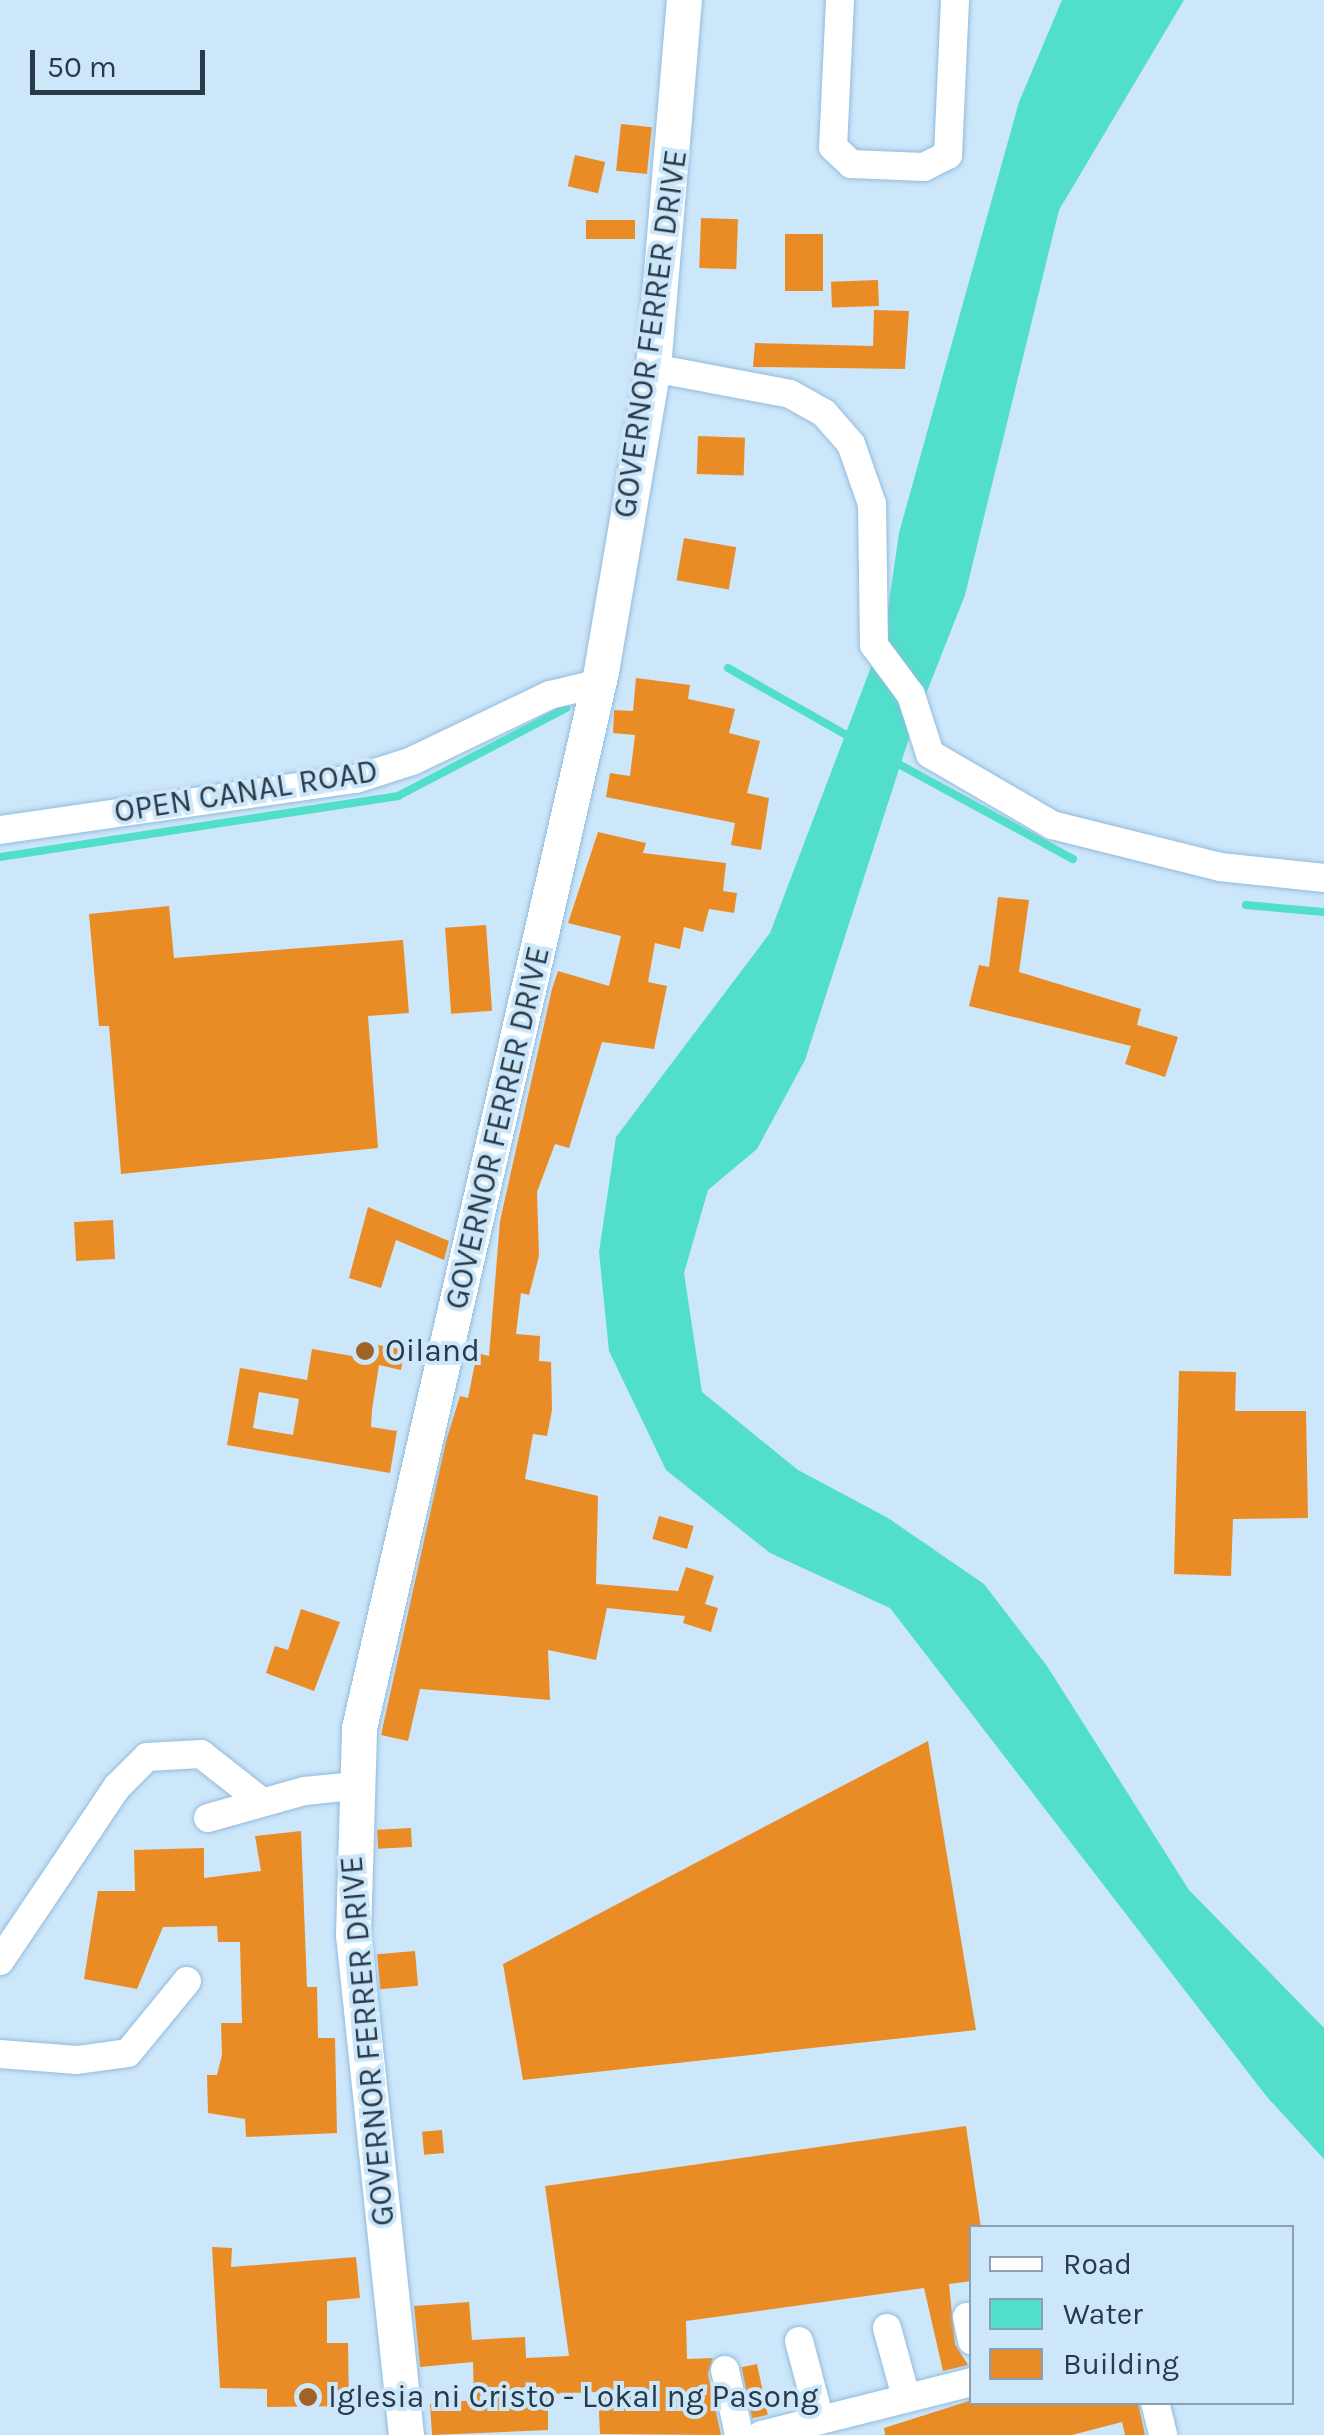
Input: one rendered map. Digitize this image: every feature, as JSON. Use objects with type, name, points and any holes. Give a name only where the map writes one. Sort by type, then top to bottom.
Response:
[{"type":"main road","name":"GOVERNOR FERRER DRIVE","points":[[406,2435],[354,1934],[354,1786],[369,1676],[596,684],[654,368],[684,0]]},
{"type":"street","points":[[840,0],[833,147],[851,164],[924,167],[948,156],[955,0]]},
{"type":"street","points":[[654,368],[790,394],[838,426],[861,464],[872,504],[874,645],[912,699],[924,748],[1037,819],[1220,867],[1324,878]]},
{"type":"street","name":"OPEN CANAL ROAD","points":[[0,830],[356,779],[412,762],[540,699],[596,684]]},
{"type":"street","points":[[0,1960],[117,1788],[147,1757],[193,1750],[261,1802]]},
{"type":"street","points":[[208,1818],[261,1802],[354,1786]]},
{"type":"street","points":[[0,2054],[77,2060],[128,2053],[188,1981]]},
{"type":"street","points":[[887,2328],[906,2398]]},
{"type":"street","points":[[799,2341],[820,2420]]},
{"type":"street","points":[[724,2370],[740,2435]]},
{"type":"street","points":[[761,2435],[969,2383]]},
{"type":"street","points":[[1156,2405],[1163,2435]]},
{"type":"water","points":[[1062,0],[1184,0],[1059,210],[965,595],[911,732],[805,1060],[757,1149],[708,1190],[684,1273],[702,1392],[798,1470],[888,1518],[984,1584],[1047,1666],[1189,1890],[1324,2028],[1324,2159],[1267,2097],[890,1608],[770,1553],[666,1470],[609,1351],[599,1252],[616,1137],[770,933],[885,630],[899,533],[1019,102]]},
{"type":"building","points":[[621,124],[652,127],[647,174],[616,171]]},
{"type":"building","points":[[575,155],[605,162],[598,193],[568,186]]},
{"type":"building","points":[[701,218],[738,219],[736,269],[699,268]]},
{"type":"building","points":[[586,220],[635,220],[635,239],[586,239]]},
{"type":"building","points":[[785,234],[823,234],[823,291],[785,291]]},
{"type":"building","points":[[878,280],[879,306],[832,308],[831,282]]},
{"type":"building","points":[[874,310],[909,311],[905,369],[753,367],[755,343],[873,346]]},
{"type":"building","points":[[698,436],[745,438],[744,476],[697,474]]},
{"type":"building","points":[[684,538],[736,547],[729,590],[677,580]]},
{"type":"building","points":[[636,678],[690,685],[688,699],[735,709],[729,733],[760,741],[747,793],[769,798],[761,850],[731,845],[735,823],[606,797],[610,773],[630,776],[635,735],[613,733],[614,710],[633,711]]},
{"type":"building","points":[[598,832],[646,843],[643,853],[726,863],[723,891],[737,893],[734,913],[709,909],[703,932],[684,927],[680,949],[655,943],[648,982],[667,986],[654,1049],[602,1042],[569,1148],[555,1144],[537,1192],[539,1256],[529,1295],[521,1293],[516,1334],[540,1336],[539,1361],[551,1362],[552,1410],[547,1436],[533,1434],[525,1479],[598,1496],[596,1584],[678,1591],[686,1567],[714,1576],[705,1604],[718,1608],[711,1632],[683,1623],[685,1616],[607,1608],[596,1660],[548,1650],[550,1700],[420,1689],[408,1741],[381,1735],[446,1441],[460,1396],[468,1398],[477,1353],[489,1356],[500,1221],[552,989],[558,971],[609,986],[621,936],[568,923]]},
{"type":"building","points":[[998,897],[1029,900],[1019,972],[1141,1009],[1137,1025],[1178,1037],[1165,1077],[1125,1064],[1131,1046],[969,1006],[979,965],[989,967]]},
{"type":"building","points":[[169,906],[174,958],[403,940],[409,1013],[368,1016],[378,1148],[121,1174],[109,1026],[99,1026],[89,914]]},
{"type":"building","points":[[486,925],[492,1011],[451,1014],[445,928]]},
{"type":"building","points":[[368,1207],[449,1241],[444,1260],[396,1240],[381,1288],[349,1278]]},
{"type":"building","points":[[113,1220],[115,1259],[76,1261],[74,1222]]},
{"type":"building","points":[[362,1342],[405,1350],[401,1370],[379,1365],[372,1410],[371,1427],[397,1431],[390,1473],[227,1445],[240,1368],[307,1380],[312,1349],[358,1357]],"holes":[[[259,1392],[299,1399],[293,1435],[253,1428]]]},
{"type":"building","points":[[1179,1371],[1236,1372],[1235,1411],[1306,1411],[1308,1518],[1233,1519],[1231,1576],[1174,1574]]},
{"type":"building","points":[[659,1516],[694,1526],[687,1549],[652,1539]]},
{"type":"building","points":[[301,1609],[340,1622],[314,1691],[266,1673],[275,1646],[288,1650]]},
{"type":"building","points":[[928,1741],[976,2030],[523,2080],[503,1964]]},
{"type":"building","points":[[411,1828],[412,1847],[378,1849],[377,1830]]},
{"type":"building","points":[[301,1831],[307,1987],[317,1987],[318,2038],[335,2038],[337,2133],[246,2137],[245,2119],[208,2113],[207,2075],[217,2075],[222,2055],[221,2023],[242,2023],[240,1942],[218,1942],[217,1926],[163,1927],[137,1989],[84,1979],[98,1891],[135,1891],[134,1850],[204,1848],[204,1878],[261,1871],[255,1836]]},
{"type":"building","points":[[415,1951],[418,1986],[380,1989],[377,1954]]},
{"type":"building","points":[[966,2126],[981,2225],[969,2225],[969,2281],[949,2284],[955,2344],[968,2365],[943,2371],[924,2288],[686,2321],[687,2359],[713,2358],[708,2374],[721,2435],[600,2434],[598,2392],[548,2394],[548,2430],[432,2435],[430,2404],[474,2400],[473,2362],[420,2367],[414,2306],[469,2302],[472,2340],[525,2337],[526,2358],[569,2356],[545,2186]]},
{"type":"building","points":[[442,2130],[444,2153],[424,2155],[422,2132]]},
{"type":"building","points":[[212,2247],[232,2248],[231,2267],[356,2257],[360,2298],[327,2301],[327,2343],[348,2343],[349,2406],[267,2407],[267,2389],[220,2388]]},
{"type":"building","points":[[757,2364],[768,2415],[752,2418],[741,2367]]},
{"type":"building","points":[[969,2401],[969,2405],[1139,2405],[1145,2435],[1125,2435],[1122,2422],[1072,2435],[885,2435],[884,2428]]},
{"type":"waterway","points":[[728,668],[850,737]]},
{"type":"waterway","points":[[0,857],[398,796],[566,708]]},
{"type":"waterway","points":[[893,761],[1073,859]]},
{"type":"waterway","points":[[1246,905],[1324,912]]},
{"type":"place","name":"Oiland","points":[[365,1351]]},
{"type":"place","name":"Iglesia ni Cristo - Lokal ng Pasong","points":[[308,2397]]}]
